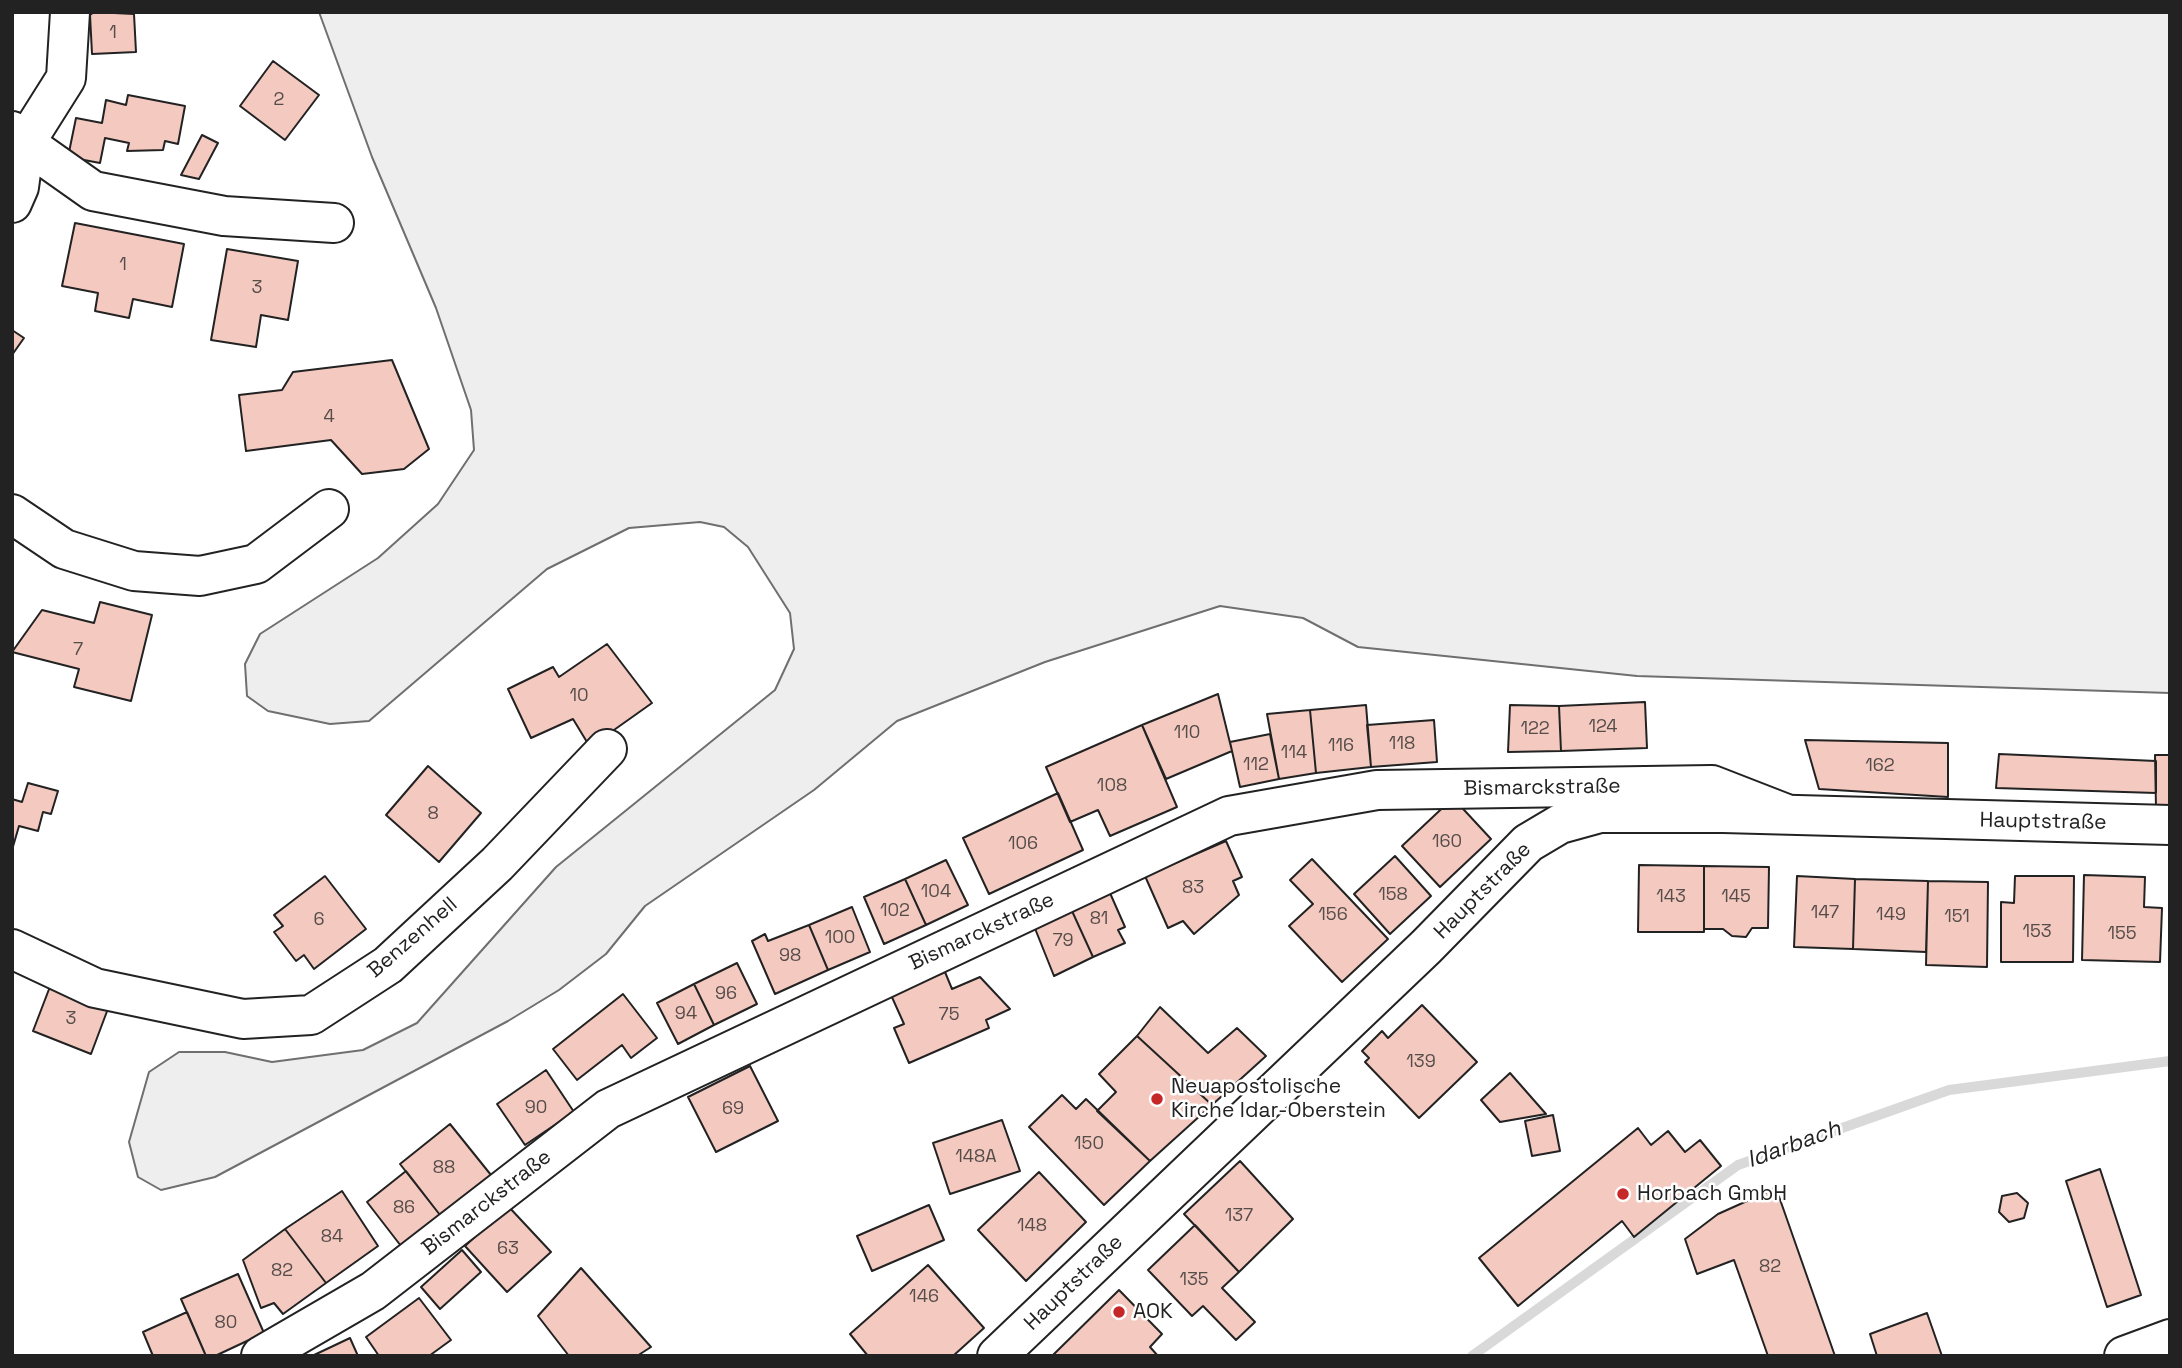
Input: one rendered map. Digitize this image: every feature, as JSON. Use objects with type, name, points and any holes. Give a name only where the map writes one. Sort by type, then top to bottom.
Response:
[{"type":"street","points":[[12,203],[19,187],[19,137],[66,78],[70,12]]},
{"type":"street","points":[[19,137],[93,191],[224,216],[334,223]]},
{"type":"street","points":[[12,514],[64,549],[134,571],[200,576],[256,564],[329,509]]},
{"type":"street","name":"Benzenhell","points":[[12,949],[95,988],[243,1019],[311,1015],[388,965],[497,864],[607,749]]},
{"type":"street","name":"Bismarckstraße","points":[[261,1356],[373,1291],[608,1109],[1229,816],[1377,790],[1712,785],[1789,815]]},
{"type":"street","name":"Hauptstraße","points":[[997,1356],[1426,947],[1528,844],[1560,824],[1600,813],[2170,825]]},
{"type":"street","points":[[2123,1356],[2170,1339]]},
{"type":"shaded area","points":[[319,12],[2170,12],[2170,693],[1637,676],[1358,647],[1303,618],[1220,606],[1045,662],[897,721],[814,790],[645,906],[606,954],[559,990],[508,1021],[215,1177],[161,1190],[138,1177],[129,1142],[149,1072],[179,1052],[225,1052],[272,1062],[363,1050],[417,1023],[556,867],[775,690],[794,649],[790,613],[748,547],[724,527],[700,522],[629,528],[547,569],[369,721],[330,724],[268,711],[247,696],[245,664],[260,634],[378,558],[438,504],[474,450],[471,410],[436,308],[372,157]]},
{"type":"building","points":[[94,12],[134,14],[136,52],[92,54],[90,15]]},
{"type":"building","points":[[273,61],[319,95],[285,140],[240,106]]},
{"type":"building","points":[[128,95],[185,106],[178,144],[165,141],[163,150],[127,151],[129,143],[105,138],[100,163],[68,157],[76,118],[102,123],[106,100],[126,105]]},
{"type":"building","points":[[202,135],[218,143],[199,179],[181,175]]},
{"type":"building","points":[[75,223],[184,244],[172,307],[133,299],[129,318],[95,311],[98,293],[62,286]]},
{"type":"building","points":[[227,249],[298,261],[288,320],[261,315],[256,347],[211,340]]},
{"type":"building","points":[[12,330],[24,338],[12,355]]},
{"type":"building","points":[[392,360],[429,449],[404,469],[362,474],[331,440],[246,451],[239,395],[282,390],[293,372]]},
{"type":"building","points":[[100,602],[152,615],[131,701],[74,687],[79,669],[12,652],[42,610],[94,623]]},
{"type":"building","points":[[607,644],[652,703],[590,747],[573,719],[531,738],[508,689],[553,667],[559,677]]},
{"type":"building","points":[[1218,694],[1232,751],[1166,779],[1142,725]]},
{"type":"building","points":[[1645,702],[1647,748],[1561,751],[1559,706]]},
{"type":"building","points":[[1366,705],[1371,767],[1316,773],[1310,710]]},
{"type":"building","points":[[1510,705],[1559,706],[1561,751],[1508,752]]},
{"type":"building","points":[[1310,710],[1316,773],[1279,779],[1267,714]]},
{"type":"building","points":[[1434,720],[1437,762],[1371,767],[1367,725]]},
{"type":"building","points":[[1142,725],[1177,807],[1110,836],[1098,810],[1070,822],[1046,767]]},
{"type":"building","points":[[1270,734],[1279,779],[1240,787],[1230,742]]},
{"type":"building","points":[[1805,740],[1948,743],[1948,797],[1819,789]]},
{"type":"building","points":[[1999,754],[2156,761],[2156,793],[1996,788]]},
{"type":"building","points":[[2155,755],[2170,755],[2170,808],[2156,808]]},
{"type":"building","points":[[428,766],[481,813],[439,862],[386,815]]},
{"type":"building","points":[[28,783],[58,791],[51,814],[43,812],[38,831],[19,826],[12,850],[12,799],[22,802]]},
{"type":"building","points":[[1058,793],[1083,850],[989,894],[963,838]]},
{"type":"building","points":[[1453,798],[1491,839],[1440,887],[1402,846]]},
{"type":"building","points":[[1226,841],[1242,877],[1233,881],[1239,895],[1194,934],[1183,921],[1168,928],[1145,876]]},
{"type":"building","points":[[1395,856],[1431,896],[1390,934],[1354,894]]},
{"type":"building","points":[[1312,859],[1388,939],[1342,982],[1289,926],[1313,904],[1290,880]]},
{"type":"building","points":[[946,860],[968,905],[926,925],[905,879]]},
{"type":"building","points":[[1639,865],[1704,866],[1704,932],[1638,932]]},
{"type":"building","points":[[1704,866],[1769,867],[1768,928],[1752,928],[1746,937],[1732,936],[1723,929],[1704,929]]},
{"type":"building","points":[[2084,875],[2145,877],[2144,907],[2162,908],[2160,962],[2082,960]]},
{"type":"building","points":[[325,876],[366,929],[314,969],[304,955],[296,961],[274,932],[283,926],[274,915]]},
{"type":"building","points":[[1797,876],[1855,879],[1853,949],[1794,947]]},
{"type":"building","points":[[2015,876],[2074,876],[2073,962],[2001,962],[2001,902],[2014,903]]},
{"type":"building","points":[[905,879],[926,925],[884,944],[864,897]]},
{"type":"building","points":[[1855,879],[1928,881],[1926,952],[1853,949]]},
{"type":"building","points":[[1928,881],[1988,882],[1987,967],[1926,965]]},
{"type":"building","points":[[1110,893],[1125,927],[1118,930],[1125,943],[1093,957],[1072,911]]},
{"type":"building","points":[[852,907],[870,952],[828,970],[809,925]]},
{"type":"building","points":[[1072,911],[1093,957],[1054,976],[1034,926]]},
{"type":"building","points":[[809,925],[828,970],[775,994],[752,941],[765,934],[768,941]]},
{"type":"building","points":[[737,963],[757,1004],[714,1025],[694,984]]},
{"type":"building","points":[[945,972],[952,989],[980,977],[1010,1009],[986,1020],[989,1028],[909,1063],[894,1028],[904,1024],[891,995]]},
{"type":"building","points":[[51,984],[109,1006],[91,1054],[33,1031]]},
{"type":"building","points":[[694,984],[714,1025],[678,1044],[657,1003]]},
{"type":"building","points":[[623,994],[657,1038],[631,1058],[622,1045],[577,1080],[553,1049]]},
{"type":"building","points":[[1422,1005],[1477,1062],[1419,1118],[1365,1062],[1369,1058],[1362,1051],[1382,1031],[1388,1038]]},
{"type":"building","points":[[1160,1007],[1208,1053],[1237,1028],[1266,1056],[1212,1105],[1137,1036]]},
{"type":"building","name":"Neuapostolische Kirche Idar-Oberstein","points":[[1137,1036],[1212,1105],[1150,1161],[1097,1111],[1116,1092],[1099,1074]]},
{"type":"building","points":[[750,1066],[778,1121],[716,1152],[688,1097]]},
{"type":"building","points":[[546,1070],[574,1112],[525,1145],[497,1104]]},
{"type":"building","points":[[1510,1073],[1546,1114],[1500,1122],[1481,1100]]},
{"type":"building","points":[[1062,1095],[1076,1109],[1086,1099],[1150,1161],[1104,1205],[1029,1127]]},
{"type":"building","points":[[1553,1115],[1560,1151],[1532,1156],[1525,1121]]},
{"type":"building","points":[[1002,1120],[1020,1171],[950,1194],[933,1143]]},
{"type":"building","points":[[450,1124],[491,1175],[440,1215],[400,1164]]},
{"type":"building","name":"Horbach GmbH","points":[[1638,1128],[1651,1145],[1668,1131],[1685,1152],[1700,1140],[1721,1166],[1634,1237],[1622,1221],[1518,1306],[1479,1258]]},
{"type":"building","points":[[1240,1161],[1293,1219],[1239,1272],[1184,1214]]},
{"type":"building","points":[[2100,1169],[2141,1295],[2107,1307],[2066,1181]]},
{"type":"building","points":[[406,1171],[440,1215],[401,1246],[367,1202]]},
{"type":"building","points":[[1039,1172],[1086,1222],[1026,1281],[978,1230]]},
{"type":"building","points":[[1776,1188],[1835,1356],[1768,1356],[1734,1260],[1697,1274],[1685,1239],[1718,1214]]},
{"type":"building","points":[[342,1191],[378,1246],[326,1283],[285,1229]]},
{"type":"building","points":[[2017,1193],[2028,1203],[2024,1218],[2009,1222],[1999,1212],[2002,1196]]},
{"type":"building","points":[[929,1205],[944,1240],[872,1271],[857,1236]]},
{"type":"building","points":[[508,1206],[551,1252],[507,1292],[465,1246]]},
{"type":"building","points":[[1195,1225],[1239,1272],[1222,1288],[1255,1322],[1236,1340],[1203,1306],[1192,1316],[1148,1270]]},
{"type":"building","points":[[285,1229],[326,1283],[283,1314],[274,1303],[261,1308],[243,1260]]},
{"type":"building","points":[[462,1250],[481,1272],[440,1309],[421,1287]]},
{"type":"building","points":[[928,1265],[984,1328],[953,1356],[868,1356],[850,1334]]},
{"type":"building","points":[[581,1268],[651,1347],[637,1356],[569,1356],[538,1316]]},
{"type":"building","points":[[238,1274],[264,1333],[215,1356],[206,1356],[181,1299]]},
{"type":"building","name":"AOK","points":[[1119,1290],[1162,1334],[1150,1347],[1158,1356],[1052,1356]]},
{"type":"building","points":[[419,1298],[451,1340],[429,1356],[379,1356],[366,1337]]},
{"type":"building","points":[[187,1312],[206,1356],[153,1356],[143,1332]]},
{"type":"building","points":[[1927,1313],[1942,1356],[1877,1356],[1870,1334]]},
{"type":"building","points":[[350,1338],[358,1356],[312,1356]]},
{"type":"waterway","name":"Idarbach","points":[[1472,1356],[1738,1165],[1949,1090],[2170,1061]]},
{"type":"place","name":"Neuapostolische Kirche Idar-Oberstein","points":[[1157,1099]]},
{"type":"place","name":"Horbach GmbH","points":[[1623,1194]]},
{"type":"place","name":"AOK","points":[[1119,1312]]}]
